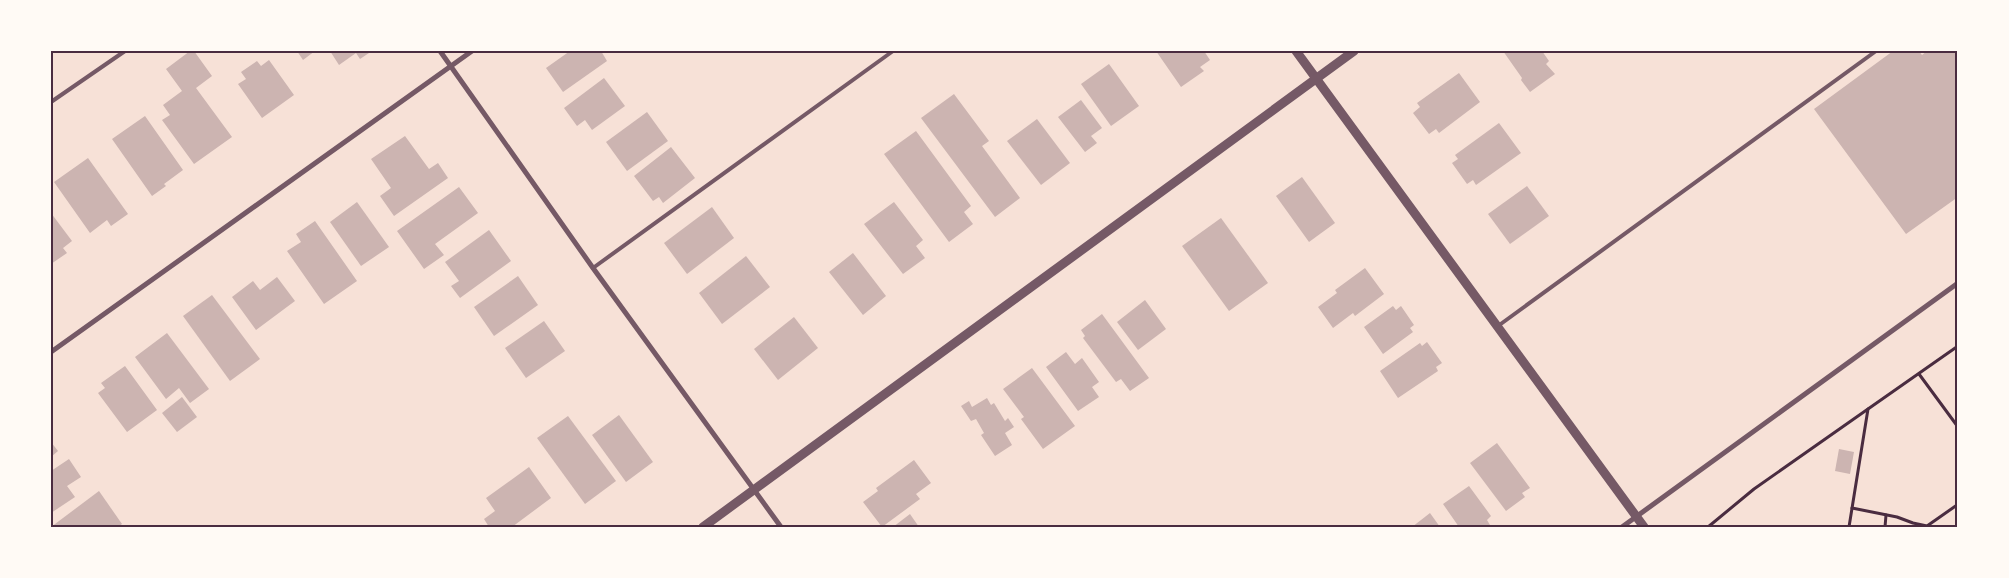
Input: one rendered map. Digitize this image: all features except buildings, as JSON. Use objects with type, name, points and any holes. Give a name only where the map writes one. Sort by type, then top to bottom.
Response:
[{"type":"street","points":[[440,51],[593,268],[781,527]]},
{"type":"street","points":[[51,352],[472,51]]},
{"type":"street","points":[[1296,51],[1644,527]]},
{"type":"street","points":[[703,527],[1354,51]]},
{"type":"street","points":[[1622,527],[1958,283]]},
{"type":"lane","points":[[51,102],[124,51]]},
{"type":"lane","points":[[593,268],[893,51]]},
{"type":"lane","points":[[1497,327],[1876,51]]},
{"type":"path","points":[[1708,527],[1754,489],[1958,346]]},
{"type":"path","points":[[1919,374],[1958,427]]},
{"type":"path","points":[[1849,527],[1868,409]]},
{"type":"path","points":[[1852,508],[1927,526],[1957,505],[1958,502]]},
{"type":"path","points":[[1885,527],[1886,515]]}]
